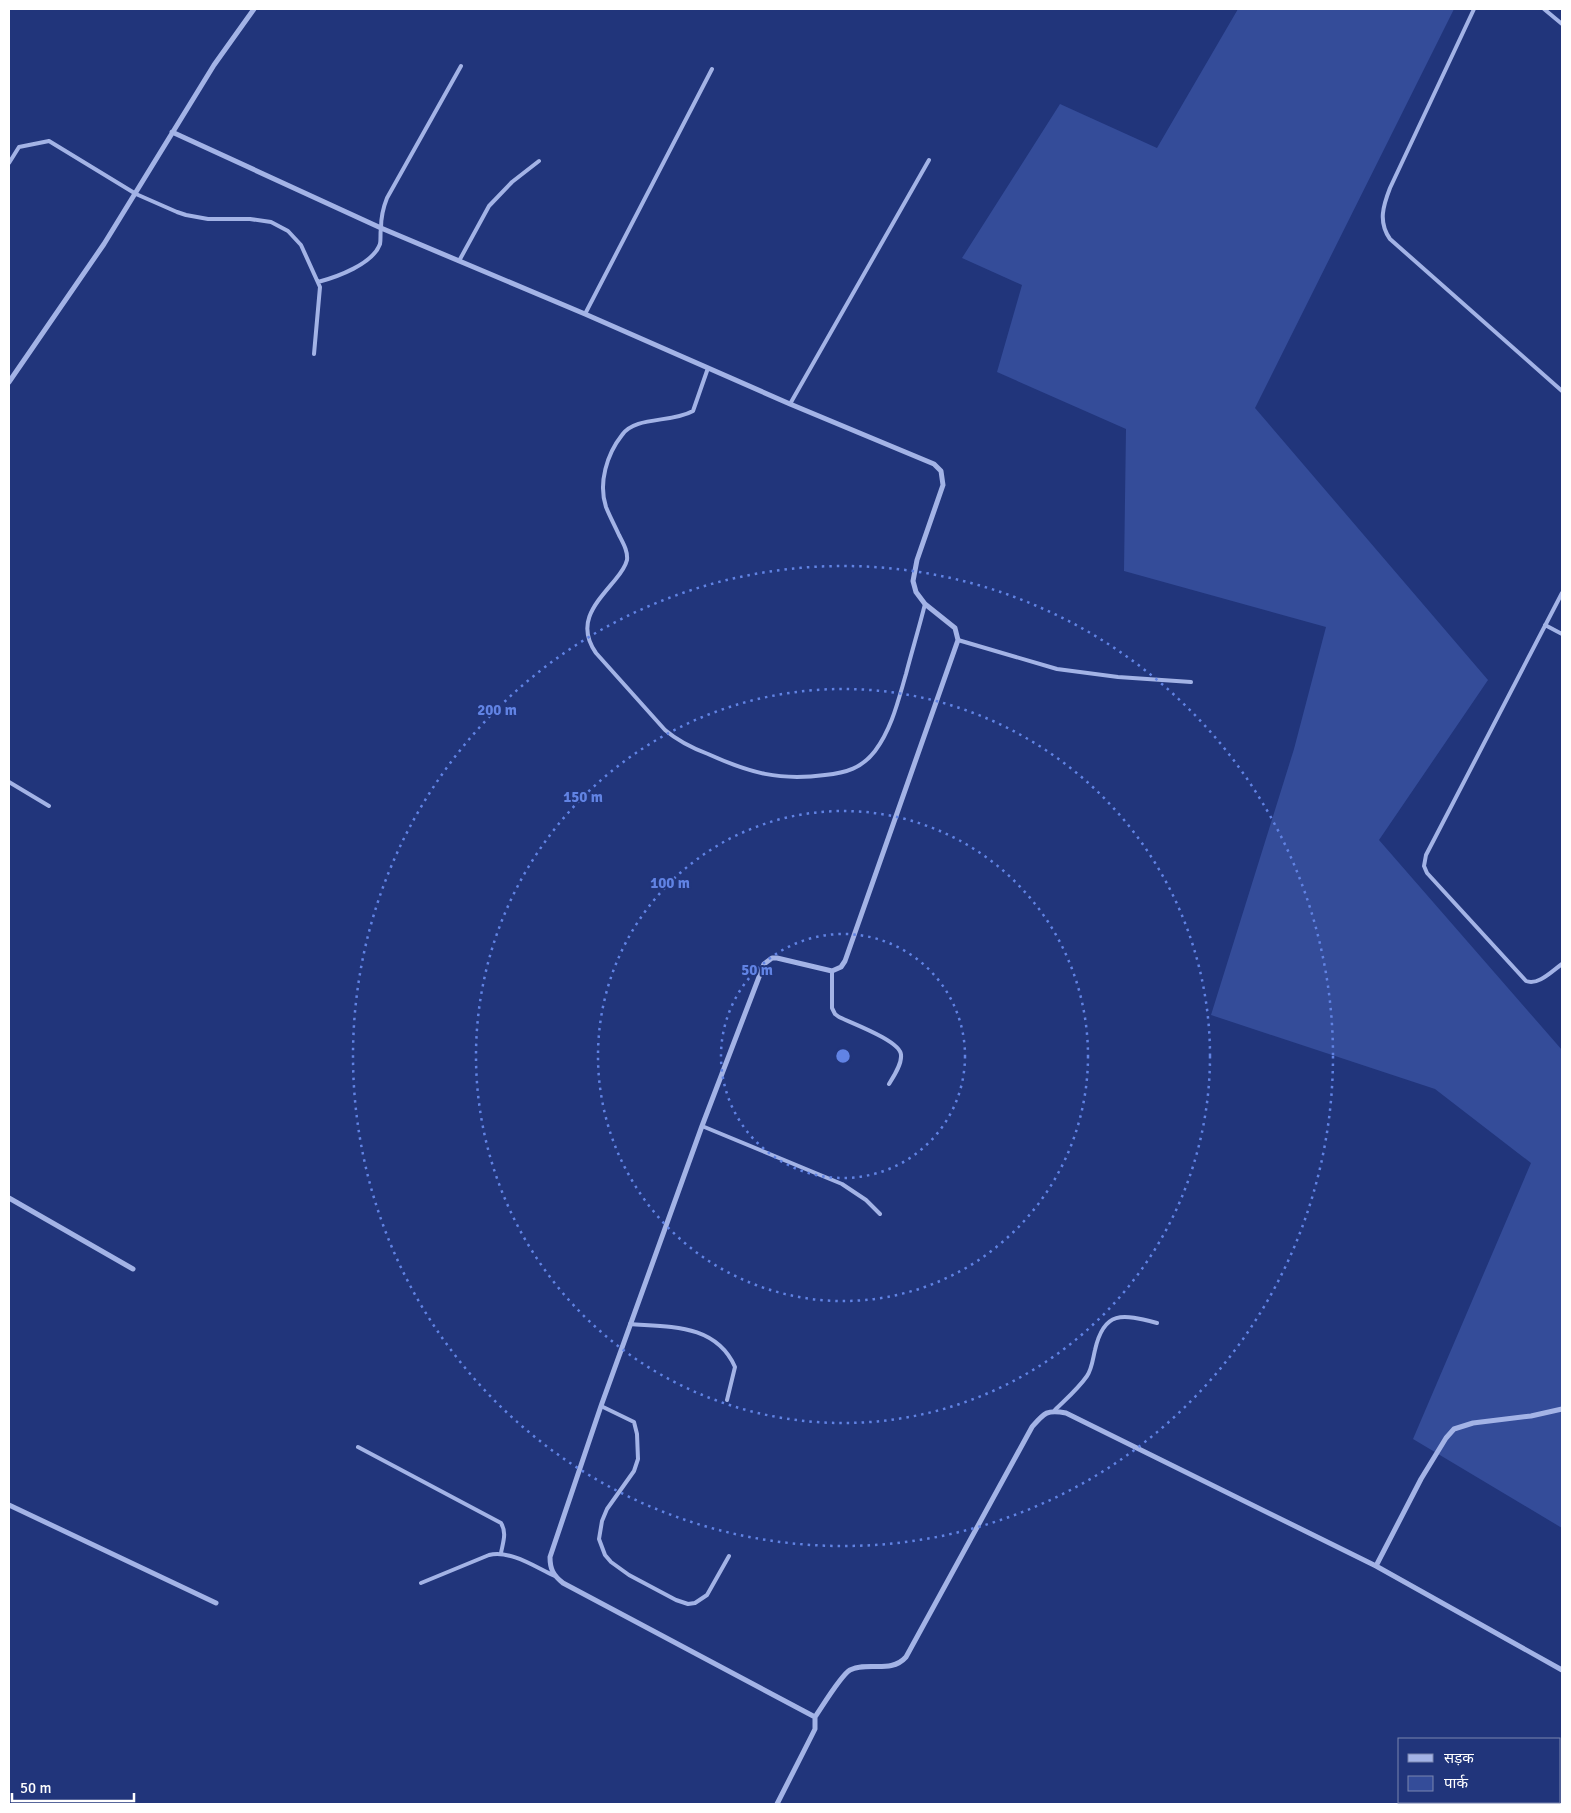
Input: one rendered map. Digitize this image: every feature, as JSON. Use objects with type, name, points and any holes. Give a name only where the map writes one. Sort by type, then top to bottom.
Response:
[{"type":"street","points":[[9,382],[104,244],[214,65],[254,9]]},
{"type":"street","points":[[172,132],[380,228],[586,314],[790,404],[934,464],[941,471],[943,485],[914,574],[914,587],[925,604],[955,628],[958,640],[845,961],[841,967],[832,972],[777,958],[768,960],[764,964],[702,1126],[600,1406],[552,1549],[550,1566],[555,1576],[563,1583],[815,1717]]},
{"type":"street","points":[[9,1198],[132,1270]]},
{"type":"street","points":[[777,1804],[811,1737],[815,1717],[849,1671],[860,1668],[895,1665],[902,1662],[906,1657],[1032,1427],[1042,1415],[1054,1410],[1066,1413],[1376,1566],[1562,1670]]},
{"type":"street","points":[[1376,1566],[1422,1479],[1446,1438],[1454,1429],[1472,1423],[1531,1416],[1562,1410]]},
{"type":"street","points":[[9,1504],[216,1602]]},
{"type":"lane","points":[[1474,9],[1390,188],[1383,206],[1383,226],[1390,239],[1562,391]]},
{"type":"lane","points":[[1544,9],[1562,24]]},
{"type":"lane","points":[[318,282],[352,270],[374,254],[379,245],[382,215],[387,198],[461,66]]},
{"type":"lane","points":[[586,314],[712,69]]},
{"type":"lane","points":[[9,163],[19,147],[49,141],[136,194],[186,215],[208,219],[250,219],[271,222],[288,231],[301,245],[318,282],[320,294],[314,354]]},
{"type":"lane","points":[[790,404],[929,160]]},
{"type":"lane","points":[[459,261],[489,206],[512,182],[540,161]]},
{"type":"lane","points":[[708,368],[693,411],[676,418],[637,424],[629,428],[622,434],[615,445],[604,475],[603,489],[606,506],[626,550],[627,561],[624,569],[597,601],[586,628],[588,642],[665,730],[696,749],[738,768],[762,774],[788,778],[842,773],[855,769],[874,753],[883,741],[894,719],[925,604]]},
{"type":"lane","points":[[1562,592],[1426,855],[1424,866],[1427,873],[1526,981],[1538,981],[1562,964]]},
{"type":"lane","points":[[1545,625],[1562,634]]},
{"type":"lane","points":[[958,640],[1057,669],[1118,677],[1191,682]]},
{"type":"lane","points":[[9,782],[49,806]]},
{"type":"lane","points":[[832,972],[832,1008],[835,1014],[897,1045],[900,1050],[902,1054],[900,1061],[889,1084]]},
{"type":"lane","points":[[702,1126],[842,1184],[866,1200],[880,1214]]},
{"type":"lane","points":[[1054,1410],[1086,1376],[1090,1369],[1101,1329],[1107,1322],[1124,1317],[1157,1323]]},
{"type":"lane","points":[[630,1324],[678,1328],[708,1336],[728,1355],[735,1367],[727,1400]]},
{"type":"lane","points":[[600,1406],[634,1422],[637,1434],[638,1459],[634,1472],[607,1509],[599,1532],[602,1548],[610,1562],[629,1575],[676,1600],[688,1604],[694,1603],[707,1595],[728,1556]]},
{"type":"lane","points":[[358,1447],[501,1523],[505,1536],[501,1553]]},
{"type":"lane","points":[[421,1583],[489,1555],[501,1553],[555,1576]]},
{"type":"green space","points":[[1238,9],[1454,9],[1255,408],[1488,680],[1379,840],[1562,1050],[1562,1528],[1413,1439],[1531,1163],[1435,1089],[1211,1015],[1294,749],[1326,627],[1124,571],[1126,429],[997,372],[1022,285],[962,258],[1060,104],[1157,148]]}]
